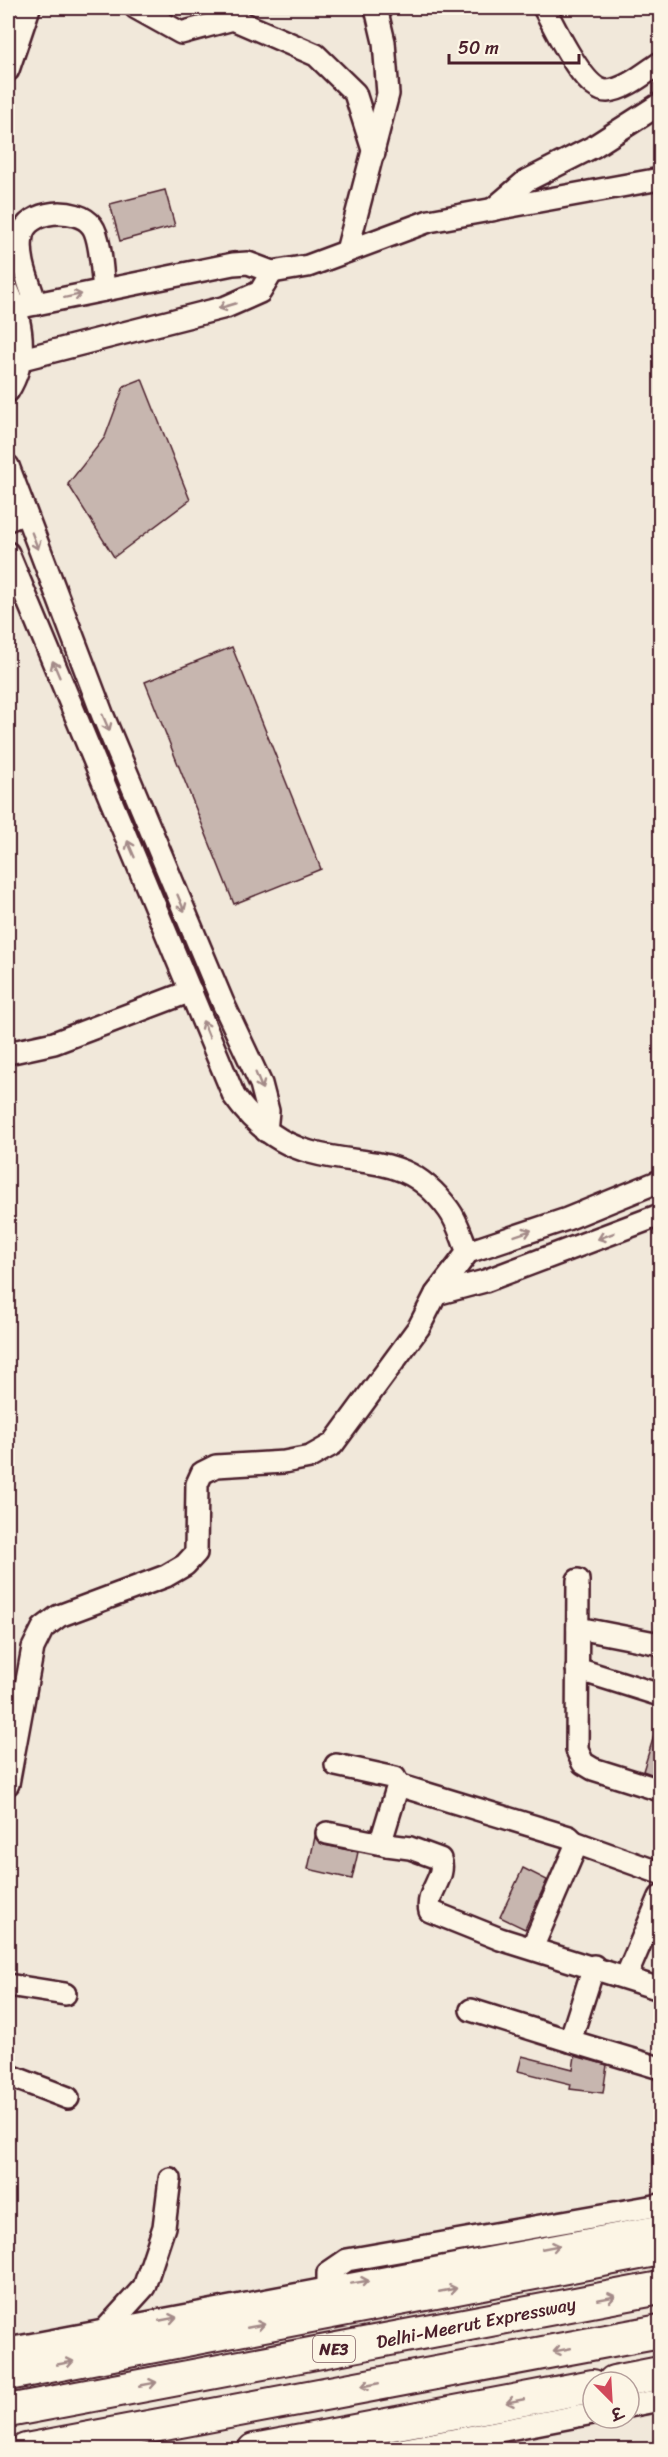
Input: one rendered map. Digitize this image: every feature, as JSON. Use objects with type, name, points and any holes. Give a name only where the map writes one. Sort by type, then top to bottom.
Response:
[{"type":"highway","points":[[8,2374],[660,2249]]},
{"type":"highway","name":"Delhi-Meerut Expressway","points":[[8,2411],[660,2288]]},
{"type":"highway","name":"NE3","points":[[26,2450],[660,2331]]},
{"type":"highway","points":[[641,2377],[660,2373]]},
{"type":"highway","points":[[254,2450],[581,2388]]},
{"type":"street","points":[[8,70],[30,8]]},
{"type":"street","points":[[136,8],[181,33],[233,19],[316,55],[355,93],[374,153]]},
{"type":"street","points":[[347,251],[388,94],[384,42],[376,8]]},
{"type":"street","points":[[544,8],[583,75],[595,89],[608,91],[618,88],[660,63]]},
{"type":"street","points":[[492,210],[526,181],[592,147],[660,104]]},
{"type":"street","points":[[20,301],[104,290],[233,264],[248,263],[272,272],[308,266],[429,220],[660,178]]},
{"type":"street","points":[[8,391],[22,359],[20,301],[22,234],[30,221],[48,214],[82,218],[92,226],[97,237],[104,290]]},
{"type":"street","points":[[22,359],[226,307],[260,292],[272,272]]},
{"type":"street","points":[[8,466],[16,517],[103,716],[205,960],[261,1084],[268,1112],[266,1131]]},
{"type":"street","points":[[8,554],[234,1096],[249,1118],[266,1131],[310,1152],[369,1160],[401,1169],[428,1187],[450,1212],[468,1252]]},
{"type":"street","points":[[182,969],[205,960]]},
{"type":"street","points":[[8,1053],[54,1043],[191,991]]},
{"type":"street","points":[[8,1784],[33,1648],[43,1628],[59,1616],[166,1576],[185,1565],[196,1552],[197,1484],[202,1473],[216,1466],[284,1462],[310,1457],[333,1444],[419,1326],[436,1294],[468,1252],[567,1218],[660,1181]]},
{"type":"street","points":[[436,1294],[485,1281],[660,1215]]},
{"type":"street","points":[[578,1580],[577,1750],[583,1762],[593,1769],[660,1790]]},
{"type":"street","points":[[578,1628],[660,1644]]},
{"type":"street","points":[[577,1669],[660,1695]]},
{"type":"street","points":[[336,1765],[395,1778],[398,1785],[383,1828],[382,1838],[387,1845]]},
{"type":"street","points":[[398,1785],[493,1812],[569,1837],[574,1842],[660,1873]]},
{"type":"street","points":[[327,1833],[410,1848],[440,1859],[442,1871],[430,1898],[430,1911],[532,1948],[660,1989]]},
{"type":"street","points":[[532,1948],[575,1848],[574,1842]]},
{"type":"street","points":[[626,1977],[660,1897]]},
{"type":"street","points":[[570,2042],[594,1966]]},
{"type":"street","points":[[8,1985],[65,1994]]},
{"type":"street","points":[[471,2010],[660,2068]]},
{"type":"street","points":[[8,2075],[68,2098]]},
{"type":"street","points":[[104,2331],[135,2298],[147,2281],[164,2227],[170,2180]]},
{"type":"street","points":[[328,2288],[328,2272],[347,2260],[660,2205]]},
{"type":"street","points":[[8,2349],[660,2226]]},
{"type":"street","points":[[412,2273],[414,2249]]},
{"type":"street","points":[[641,2404],[660,2400]]},
{"type":"street","points":[[400,2450],[581,2415]]},
{"type":"building","points":[[165,190],[175,226],[120,241],[110,204]]},
{"type":"building","points":[[142,379],[190,500],[114,557],[68,484],[105,437],[124,386]]},
{"type":"building","points":[[232,647],[321,869],[234,904],[145,682]]},
{"type":"building","points":[[657,1726],[660,1727],[660,1764],[657,1776],[643,1771]]},
{"type":"building","points":[[315,1837],[324,1845],[358,1852],[352,1879],[308,1869]]},
{"type":"building","points":[[523,1868],[547,1880],[525,1929],[500,1917]]},
{"type":"building","points":[[522,2056],[573,2069],[575,2056],[607,2065],[603,2093],[570,2089],[571,2084],[518,2071]]}]
